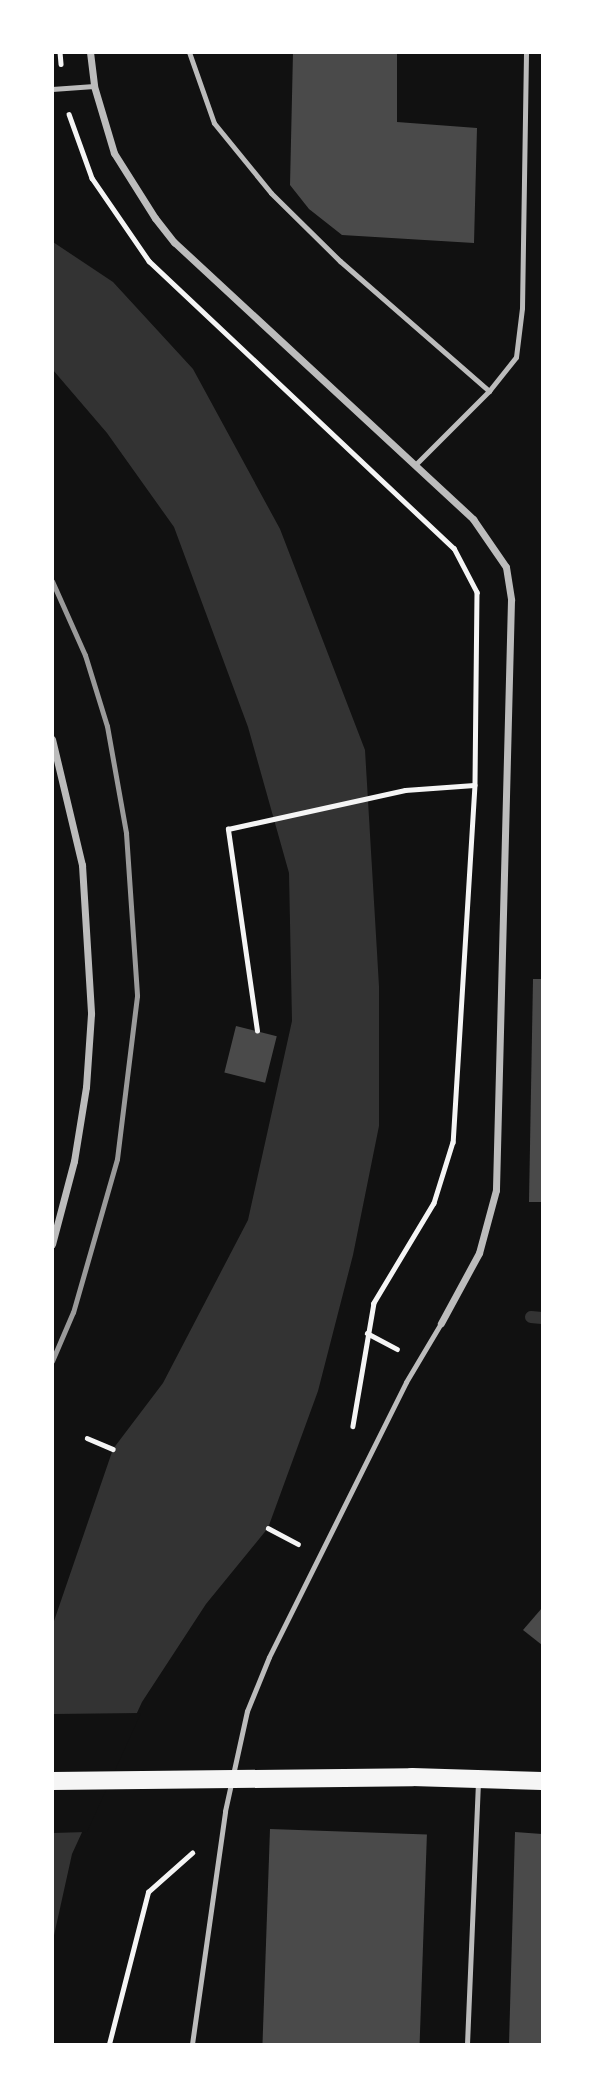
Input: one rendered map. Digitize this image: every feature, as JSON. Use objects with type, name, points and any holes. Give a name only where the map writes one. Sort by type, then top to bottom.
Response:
[{"type":"main road","points":[[52,1781],[412,1777],[542,1781]]},
{"type":"street","points":[[90,52],[94,86],[123,171],[174,242],[489,537],[506,567],[511,600],[496,1190],[479,1253],[441,1322]]},
{"type":"street","points":[[52,739],[82,865],[91,1014],[76,1149],[52,1244]]},
{"type":"lane","points":[[189,52],[214,123],[271,193],[340,261],[489,391]]},
{"type":"lane","points":[[415,465],[489,391],[516,357],[522,309],[526,52]]},
{"type":"lane","points":[[52,89],[94,86]]},
{"type":"lane","points":[[192,2045],[225,1811],[247,1711],[269,1657],[418,1360],[441,1322]]},
{"type":"lane","points":[[467,2045],[478,1779]]},
{"type":"path","points":[[60,52],[72,128],[92,178],[149,261],[462,559],[477,592],[475,785],[450,1156],[434,1203],[380,1286],[367,1333],[363,1385],[349,1437]]},
{"type":"path","points":[[257,1031],[228,829],[405,790],[475,785]]},
{"type":"path","points":[[367,1333],[418,1360]]},
{"type":"path","points":[[87,1438],[113,1449]]},
{"type":"path","points":[[268,1528],[300,1546]]},
{"type":"path","points":[[296,1556],[306,1534]]},
{"type":"path","points":[[109,2045],[148,1892],[199,1848]]},
{"type":"shaded area","points":[[53,242],[113,282],[193,369],[280,529],[365,750],[379,986],[379,1126],[353,1255],[318,1391],[268,1528],[206,1604],[142,1702],[72,1854],[53,1940],[53,1624],[113,1449],[163,1383],[248,1220],[292,1021],[289,873],[248,727],[174,527],[107,433],[53,370]]},
{"type":"pier","points":[[141,1713],[87,1832],[52,1833],[53,1714]]},
{"type":"building","points":[[293,52],[397,52],[397,122],[477,128],[474,243],[342,235],[309,209],[290,185]]},
{"type":"building","points":[[533,979],[542,979],[542,1202],[529,1202]]},
{"type":"building","points":[[236,1026],[277,1036],[265,1083],[224,1073]]},
{"type":"building","points":[[542,1608],[542,1645],[523,1630]]},
{"type":"building","points":[[270,1829],[427,1834],[420,2044],[262,2044]]},
{"type":"building","points":[[515,1832],[542,1834],[542,2044],[509,2044]]},
{"type":"waterway","points":[[531,1317],[542,1318]]},
{"type":"railway","points":[[52,581],[85,655],[107,726],[126,833],[137,996],[117,1159],[73,1312],[52,1361]]}]
